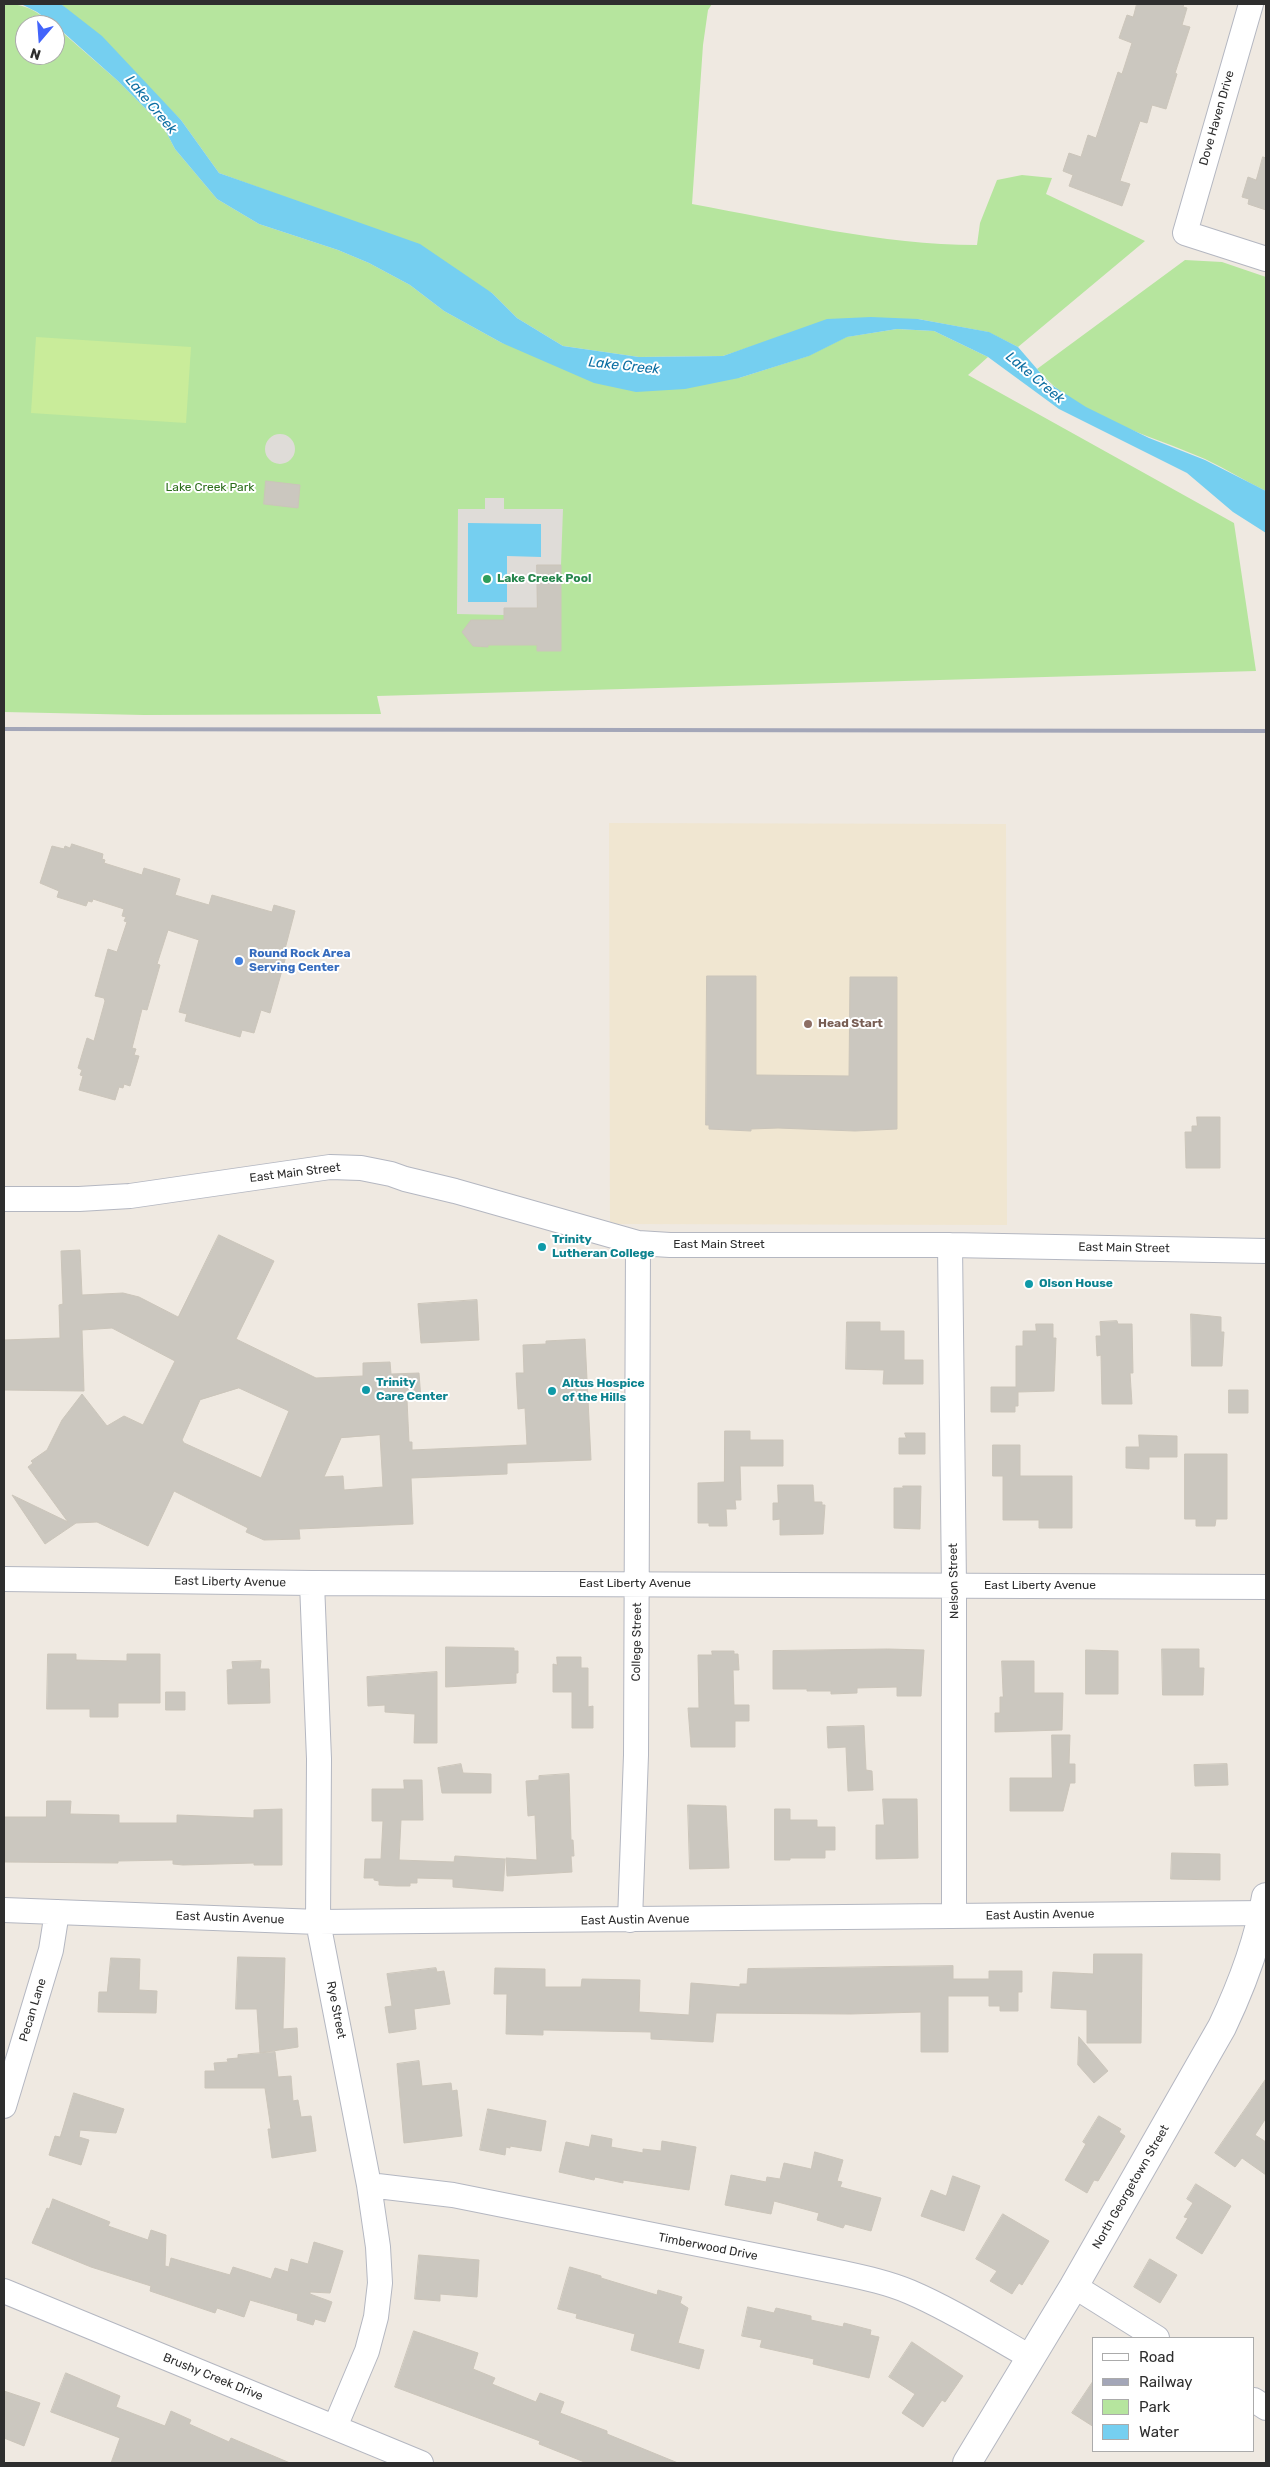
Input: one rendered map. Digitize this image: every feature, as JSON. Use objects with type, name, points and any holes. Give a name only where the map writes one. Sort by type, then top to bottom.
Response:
[{"type":"street","name":"Dove Haven Drive","points":[[1251,4],[1185,233],[1266,259]]},
{"type":"street","name":"East Main Street","points":[[4,1199],[79,1199],[130,1196],[330,1167],[361,1168],[456,1191],[638,1243],[670,1245],[950,1245],[1266,1251]]},
{"type":"street","name":"College Street","points":[[630,1920],[636,1755],[638,1243]]},
{"type":"street","name":"Nelson Street","points":[[950,1245],[954,1586],[954,1916]]},
{"type":"street","name":"East Liberty Avenue","points":[[4,1579],[312,1583],[1266,1587]]},
{"type":"street","name":"Rye Street","points":[[312,1583],[320,1759],[318,1922],[369,2185],[378,2247],[380,2282],[376,2317],[367,2351],[335,2427]]},
{"type":"street","name":"East Austin Avenue","points":[[4,1910],[318,1922],[954,1916],[1265,1908]]},
{"type":"street","name":"North Georgetown Street","points":[[966,2463],[1074,2286],[1222,2027],[1237,1995],[1255,1947],[1265,1908]]},
{"type":"street","name":"Pecan Lane","points":[[4,2106],[51,1950],[57,1912]]},
{"type":"street","name":"Timberwood Drive","points":[[369,2185],[453,2195],[843,2272],[909,2292],[1030,2357]]},
{"type":"street","points":[[1074,2286],[1155,2337]]},
{"type":"street","name":"Brushy Creek Drive","points":[[4,2291],[421,2463]]},
{"type":"street","points":[[1255,2401],[1266,2408]]},
{"type":"shaded area","points":[[280,434],[286,435],[294,443],[294,455],[286,463],[280,464],[274,463],[266,455],[265,449],[266,443],[274,435]]},
{"type":"shaded area","points":[[485,498],[504,498],[504,509],[563,509],[561,565],[537,565],[537,642],[530,642],[530,608],[504,608],[504,615],[457,614],[458,509],[485,509]],"holes":[[[541,524],[541,556],[507,556]]]},
{"type":"shaded area","name":"Head Start","points":[[609,823],[1006,824],[1007,1225],[610,1224]]},
{"type":"green space","name":"Lake Creek Park","points":[[4,4],[19,5],[40,15],[15,15],[15,65],[65,65],[65,35],[118,81],[163,126],[175,149],[217,199],[259,224],[338,250],[369,263],[410,285],[444,311],[502,343],[739,378],[808,356],[846,337],[897,329],[934,331],[988,357],[968,375],[1234,523],[1256,671],[377,696],[381,714],[144,715],[4,712]]},
{"type":"green space","points":[[61,4],[712,4],[708,10],[703,45],[692,204],[869,237],[941,244],[977,245],[980,223],[997,180],[1022,175],[1052,178],[1046,194],[1145,241],[1018,347],[988,332],[918,319],[768,341],[723,356],[639,357],[563,346],[517,318],[492,293],[312,207],[219,173],[181,120]]},
{"type":"green space","points":[[1185,260],[1222,262],[1266,277],[1266,491],[1205,459],[1115,423],[1094,412],[1054,386],[1037,369]]},
{"type":"green space","points":[[36,337],[191,347],[186,423],[31,413]]},
{"type":"water","name":"Lake Creek","points":[[21,4],[61,4],[102,36],[181,120],[219,173],[420,244],[492,293],[517,318],[563,346],[639,357],[723,356],[827,319],[871,317],[918,319],[989,332],[1018,347],[1050,384],[1086,407],[1149,438],[1205,460],[1266,491],[1266,533],[1233,512],[1187,473],[1059,409],[988,357],[934,331],[897,329],[847,337],[809,356],[739,378],[685,389],[636,392],[594,383],[502,343],[444,311],[410,285],[369,263],[338,250],[259,224],[217,199],[175,149],[163,126],[118,81],[65,34],[65,15],[41,15]]},
{"type":"water","name":"Lake Creek Pool","points":[[468,523],[541,524],[541,557],[507,556],[507,602],[468,602]]},
{"type":"building","points":[[1137,4],[1184,4],[1183,7],[1187,8],[1182,25],[1190,27],[1166,109],[1152,105],[1147,123],[1140,121],[1120,181],[1130,184],[1122,206],[1069,186],[1073,175],[1063,171],[1069,153],[1081,157],[1088,135],[1096,138],[1118,72],[1122,74],[1132,43],[1119,38],[1127,15],[1133,17]]},
{"type":"building","points":[[1263,157],[1266,158],[1266,210],[1248,204],[1249,199],[1242,197],[1248,177],[1256,180]]},
{"type":"building","points":[[266,481],[300,485],[298,508],[264,504]]},
{"type":"building","points":[[537,565],[561,565],[561,651],[537,651],[537,645],[473,646],[462,632],[471,620],[504,620],[504,608],[537,608]]},
{"type":"building","points":[[72,844],[103,854],[102,859],[105,860],[104,863],[142,875],[144,868],[180,879],[175,895],[209,905],[212,895],[272,912],[274,905],[295,911],[285,949],[288,949],[270,1013],[261,1010],[254,1033],[242,1030],[240,1037],[185,1021],[187,1014],[179,1012],[199,940],[168,930],[157,964],[160,965],[147,1010],[142,1009],[132,1048],[136,1049],[134,1055],[139,1056],[130,1086],[124,1084],[123,1088],[119,1087],[115,1100],[79,1090],[83,1076],[80,1075],[82,1070],[78,1068],[87,1038],[94,1041],[105,1001],[104,998],[95,996],[108,949],[117,952],[127,922],[124,921],[126,917],[122,916],[124,909],[93,899],[92,902],[88,901],[86,906],[57,897],[59,891],[40,883],[52,846],[64,849],[65,846],[70,848]]},
{"type":"building","points":[[707,976],[756,976],[756,1075],[849,1076],[850,977],[897,977],[897,1129],[855,1131],[778,1128],[751,1129],[751,1131],[709,1129],[709,1125],[706,1125]]},
{"type":"building","points":[[1197,1117],[1220,1117],[1220,1168],[1186,1168],[1185,1132],[1192,1132],[1192,1126],[1197,1126]]},
{"type":"building","name":"Trinity Care Center","points":[[219,1235],[274,1261],[236,1339],[316,1378],[363,1376],[363,1363],[390,1362],[391,1374],[419,1373],[421,1400],[407,1400],[409,1442],[412,1442],[412,1450],[527,1445],[525,1408],[518,1409],[516,1373],[524,1373],[523,1345],[546,1344],[546,1341],[585,1339],[591,1460],[507,1463],[507,1474],[411,1478],[413,1524],[299,1529],[300,1539],[264,1540],[246,1532],[248,1528],[174,1491],[148,1546],[97,1522],[76,1523],[45,1544],[12,1495],[68,1522],[28,1467],[33,1463],[31,1461],[47,1450],[62,1420],[82,1394],[107,1426],[124,1416],[143,1425],[175,1361],[112,1328],[82,1330],[84,1391],[4,1390],[4,1340],[60,1338],[59,1305],[63,1304],[61,1251],[80,1250],[82,1295],[123,1293],[139,1297],[178,1317]],"holes":[[[239,1388],[289,1411],[261,1478],[184,1443],[182,1440],[200,1400]],[[380,1435],[383,1487],[344,1490],[343,1476],[324,1477],[341,1438]]]},
{"type":"building","points":[[477,1300],[479,1340],[421,1343],[418,1304]]},
{"type":"building","points":[[1191,1314],[1221,1317],[1221,1332],[1224,1332],[1222,1366],[1192,1366]]},
{"type":"building","points":[[1117,1321],[1118,1324],[1132,1324],[1133,1373],[1130,1373],[1132,1404],[1102,1404],[1101,1355],[1097,1356],[1096,1336],[1101,1336],[1100,1322]]},
{"type":"building","points":[[847,1322],[880,1322],[880,1331],[904,1331],[904,1360],[923,1360],[923,1384],[883,1384],[884,1370],[846,1369]]},
{"type":"building","points":[[1036,1324],[1053,1324],[1053,1338],[1056,1338],[1054,1391],[1018,1392],[1018,1406],[1015,1406],[1015,1412],[991,1412],[991,1387],[1016,1387],[1016,1346],[1023,1346],[1023,1331],[1036,1331]]},
{"type":"building","points":[[1229,1390],[1248,1390],[1248,1413],[1229,1413]]},
{"type":"building","points":[[725,1431],[750,1431],[750,1440],[783,1440],[783,1466],[740,1466],[741,1500],[735,1500],[736,1509],[726,1509],[727,1526],[709,1526],[709,1523],[698,1523],[698,1483],[724,1482]]},
{"type":"building","points":[[905,1433],[925,1433],[925,1454],[899,1454],[899,1438],[906,1438]]},
{"type":"building","points":[[1139,1435],[1177,1436],[1177,1457],[1149,1457],[1149,1469],[1126,1468],[1126,1447],[1139,1447]]},
{"type":"building","points":[[993,1445],[1020,1445],[1020,1476],[1072,1476],[1072,1528],[1039,1528],[1039,1520],[1003,1520],[1003,1476],[993,1476]]},
{"type":"building","points":[[1185,1454],[1227,1454],[1227,1519],[1216,1519],[1215,1526],[1196,1526],[1196,1519],[1185,1519]]},
{"type":"building","points":[[778,1485],[813,1485],[814,1502],[822,1502],[822,1505],[825,1505],[823,1534],[780,1535],[780,1519],[773,1520],[773,1503],[778,1503]]},
{"type":"building","points":[[903,1486],[921,1486],[920,1529],[894,1528],[894,1488],[903,1488]]},
{"type":"building","points":[[446,1647],[514,1648],[514,1651],[518,1651],[516,1683],[446,1687]]},
{"type":"building","points":[[1162,1649],[1199,1649],[1199,1668],[1204,1668],[1203,1695],[1163,1695]]},
{"type":"building","points":[[924,1650],[921,1696],[897,1696],[897,1687],[857,1688],[857,1693],[831,1694],[831,1691],[773,1689],[773,1651]]},
{"type":"building","points":[[1086,1650],[1118,1651],[1118,1694],[1086,1694]]},
{"type":"building","points":[[712,1651],[734,1651],[734,1654],[738,1654],[739,1670],[733,1670],[734,1705],[749,1705],[749,1721],[735,1721],[735,1747],[691,1747],[688,1708],[699,1708],[698,1655],[712,1655]]},
{"type":"building","points":[[48,1654],[76,1654],[76,1660],[127,1661],[127,1654],[160,1654],[160,1703],[118,1703],[118,1717],[90,1717],[90,1709],[47,1709]]},
{"type":"building","points":[[557,1657],[581,1657],[581,1668],[588,1668],[588,1707],[593,1706],[593,1728],[572,1728],[572,1692],[553,1692],[553,1664],[557,1665]]},
{"type":"building","points":[[261,1661],[260,1669],[269,1669],[270,1703],[228,1704],[227,1670],[233,1669],[232,1662]]},
{"type":"building","points":[[1002,1661],[1034,1661],[1034,1693],[1063,1693],[1062,1730],[995,1732],[995,1713],[1000,1713],[1000,1697],[1003,1697]]},
{"type":"building","points":[[437,1672],[437,1743],[414,1743],[415,1714],[385,1712],[385,1705],[368,1706],[367,1677]]},
{"type":"building","points":[[166,1692],[185,1692],[185,1710],[166,1710]]},
{"type":"building","points":[[864,1726],[866,1770],[872,1771],[873,1790],[848,1791],[846,1747],[828,1748],[827,1727]]},
{"type":"building","points":[[1052,1735],[1070,1735],[1069,1764],[1075,1764],[1075,1783],[1070,1783],[1063,1811],[1010,1811],[1010,1778],[1052,1778]]},
{"type":"building","points":[[461,1764],[463,1773],[491,1774],[491,1793],[442,1793],[438,1768]]},
{"type":"building","points":[[1227,1764],[1228,1785],[1195,1786],[1194,1765]]},
{"type":"building","points":[[569,1774],[571,1840],[573,1840],[574,1856],[571,1856],[572,1872],[507,1876],[506,1858],[537,1860],[535,1815],[528,1816],[526,1781],[539,1780],[539,1776]]},
{"type":"building","points":[[404,1780],[422,1780],[423,1820],[401,1820],[399,1860],[454,1862],[455,1856],[505,1859],[503,1891],[453,1887],[453,1879],[417,1878],[417,1883],[410,1883],[410,1886],[396,1886],[379,1885],[379,1881],[374,1880],[374,1878],[364,1878],[365,1859],[381,1859],[383,1821],[372,1821],[372,1789],[404,1789]]},
{"type":"building","points":[[883,1799],[917,1799],[918,1858],[876,1859],[876,1825],[884,1825]]},
{"type":"building","points":[[47,1801],[71,1801],[70,1814],[119,1815],[119,1823],[177,1823],[177,1815],[254,1818],[254,1810],[282,1809],[282,1865],[254,1865],[254,1863],[183,1865],[173,1864],[173,1860],[118,1861],[118,1863],[5,1862],[4,1817],[46,1817]]},
{"type":"building","points":[[688,1805],[726,1806],[729,1868],[690,1869]]},
{"type":"building","points":[[775,1809],[790,1809],[790,1820],[817,1820],[817,1827],[835,1827],[835,1850],[825,1850],[825,1858],[775,1860]]},
{"type":"building","points":[[1172,1853],[1220,1854],[1220,1880],[1171,1879]]},
{"type":"building","points":[[1094,1954],[1142,1954],[1141,2043],[1087,2043],[1087,2010],[1051,2008],[1053,1972],[1093,1974]]},
{"type":"building","points":[[238,1957],[285,1958],[283,2029],[297,2028],[298,2047],[260,2053],[257,2009],[236,2009]]},
{"type":"building","points":[[111,1958],[140,1959],[139,1990],[157,1991],[156,2013],[98,2012],[99,1992],[107,1992]]},
{"type":"building","points":[[953,1966],[953,1979],[989,1979],[989,1971],[1022,1971],[1022,1992],[1018,1992],[1018,2011],[1000,2011],[1000,2006],[989,2006],[989,1996],[948,1996],[948,2052],[921,2052],[921,2012],[851,2014],[716,2013],[713,2042],[651,2039],[651,2032],[543,2030],[543,2035],[506,2034],[507,1994],[494,1994],[495,1968],[545,1969],[545,1987],[581,1987],[582,1979],[640,1980],[639,2012],[689,2015],[691,1983],[740,1987],[740,1984],[747,1984],[748,1969]]},
{"type":"building","points":[[436,1968],[437,1972],[444,1971],[450,2004],[414,2009],[416,2029],[389,2033],[385,2007],[392,2006],[387,1974]]},
{"type":"building","points":[[1079,2037],[1108,2071],[1094,2083],[1078,2065]]},
{"type":"building","points":[[275,2052],[278,2077],[291,2076],[293,2101],[298,2100],[301,2117],[311,2116],[316,2151],[272,2158],[268,2129],[271,2129],[265,2088],[205,2088],[205,2071],[215,2071],[214,2063],[228,2062],[227,2059],[238,2058],[238,2055]]},
{"type":"building","points":[[419,2061],[422,2086],[451,2083],[452,2091],[457,2090],[462,2136],[404,2143],[397,2064]]},
{"type":"building","points":[[1266,2079],[1266,2118],[1255,2135],[1266,2142],[1266,2175],[1242,2158],[1235,2167],[1215,2153]]},
{"type":"building","points":[[74,2093],[124,2109],[116,2133],[80,2130],[79,2137],[89,2140],[81,2165],[49,2155],[55,2136],[60,2137]]},
{"type":"building","points":[[488,2109],[546,2121],[541,2151],[510,2146],[510,2148],[506,2147],[505,2155],[480,2150]]},
{"type":"building","points":[[1099,2116],[1121,2129],[1119,2132],[1125,2136],[1098,2181],[1094,2180],[1087,2193],[1065,2180],[1086,2144],[1083,2142]]},
{"type":"building","points":[[592,2135],[612,2139],[611,2147],[643,2153],[643,2149],[661,2151],[662,2141],[696,2147],[689,2190],[623,2180],[623,2183],[595,2177],[594,2180],[559,2172],[566,2142],[589,2147]]},
{"type":"building","points":[[815,2152],[843,2160],[837,2181],[842,2182],[840,2187],[881,2198],[871,2231],[845,2224],[843,2228],[817,2220],[819,2213],[774,2201],[771,2214],[725,2205],[731,2175],[766,2182],[767,2177],[780,2179],[784,2163],[811,2169]]},
{"type":"building","points":[[953,2176],[980,2186],[964,2231],[921,2216],[931,2190],[946,2196]]},
{"type":"building","points":[[1196,2184],[1231,2206],[1202,2254],[1176,2238],[1188,2218],[1184,2217],[1193,2203],[1187,2199]]},
{"type":"building","points":[[53,2199],[110,2222],[108,2226],[148,2240],[151,2230],[166,2235],[165,2266],[169,2267],[171,2258],[230,2275],[233,2267],[271,2279],[275,2268],[288,2272],[291,2259],[308,2264],[314,2242],[343,2251],[330,2293],[310,2292],[310,2294],[332,2302],[325,2322],[315,2319],[313,2325],[297,2320],[298,2314],[250,2300],[244,2317],[217,2308],[215,2313],[150,2291],[151,2286],[91,2267],[32,2243],[47,2208],[49,2209]]},
{"type":"building","points":[[1003,2214],[1049,2241],[1022,2285],[1019,2283],[1012,2294],[990,2281],[997,2271],[976,2259]]},
{"type":"building","points":[[419,2255],[479,2260],[477,2297],[440,2294],[440,2301],[415,2299]]},
{"type":"building","points":[[1150,2259],[1177,2275],[1160,2303],[1134,2287]]},
{"type":"building","points":[[570,2267],[657,2295],[658,2290],[682,2297],[680,2303],[688,2308],[678,2343],[704,2350],[699,2369],[631,2350],[635,2334],[576,2318],[577,2314],[558,2309]]},
{"type":"building","points":[[748,2307],[774,2313],[776,2308],[811,2316],[811,2320],[843,2327],[844,2323],[871,2330],[870,2335],[879,2337],[869,2378],[813,2364],[814,2359],[760,2347],[762,2340],[742,2336]]},
{"type":"building","points":[[414,2331],[478,2353],[473,2369],[495,2378],[492,2384],[536,2402],[540,2393],[564,2402],[560,2413],[607,2431],[607,2434],[678,2463],[587,2463],[539,2444],[540,2441],[395,2387]]},
{"type":"building","points":[[912,2342],[963,2376],[945,2402],[942,2400],[923,2427],[902,2413],[915,2394],[889,2377]]},
{"type":"building","points":[[66,2373],[120,2396],[116,2407],[165,2426],[171,2411],[191,2420],[189,2424],[229,2442],[231,2438],[290,2463],[111,2463],[120,2438],[51,2412]]},
{"type":"building","points":[[1092,2383],[1092,2426],[1072,2413]]},
{"type":"building","points":[[4,2391],[40,2403],[24,2446],[4,2438]]},
{"type":"railway","points":[[4,729],[1266,731]]},
{"type":"place","name":"Lake Creek Pool","points":[[487,579]]},
{"type":"place","name":"Round Rock Area Serving Center","points":[[239,961]]},
{"type":"place","name":"Head Start","points":[[808,1024]]},
{"type":"place","name":"Trinity Lutheran College","points":[[542,1247]]},
{"type":"place","name":"Olson House","points":[[1029,1284]]},
{"type":"place","name":"Trinity Care Center","points":[[366,1390]]},
{"type":"place","name":"Altus Hospice of the Hills","points":[[552,1391]]}]
